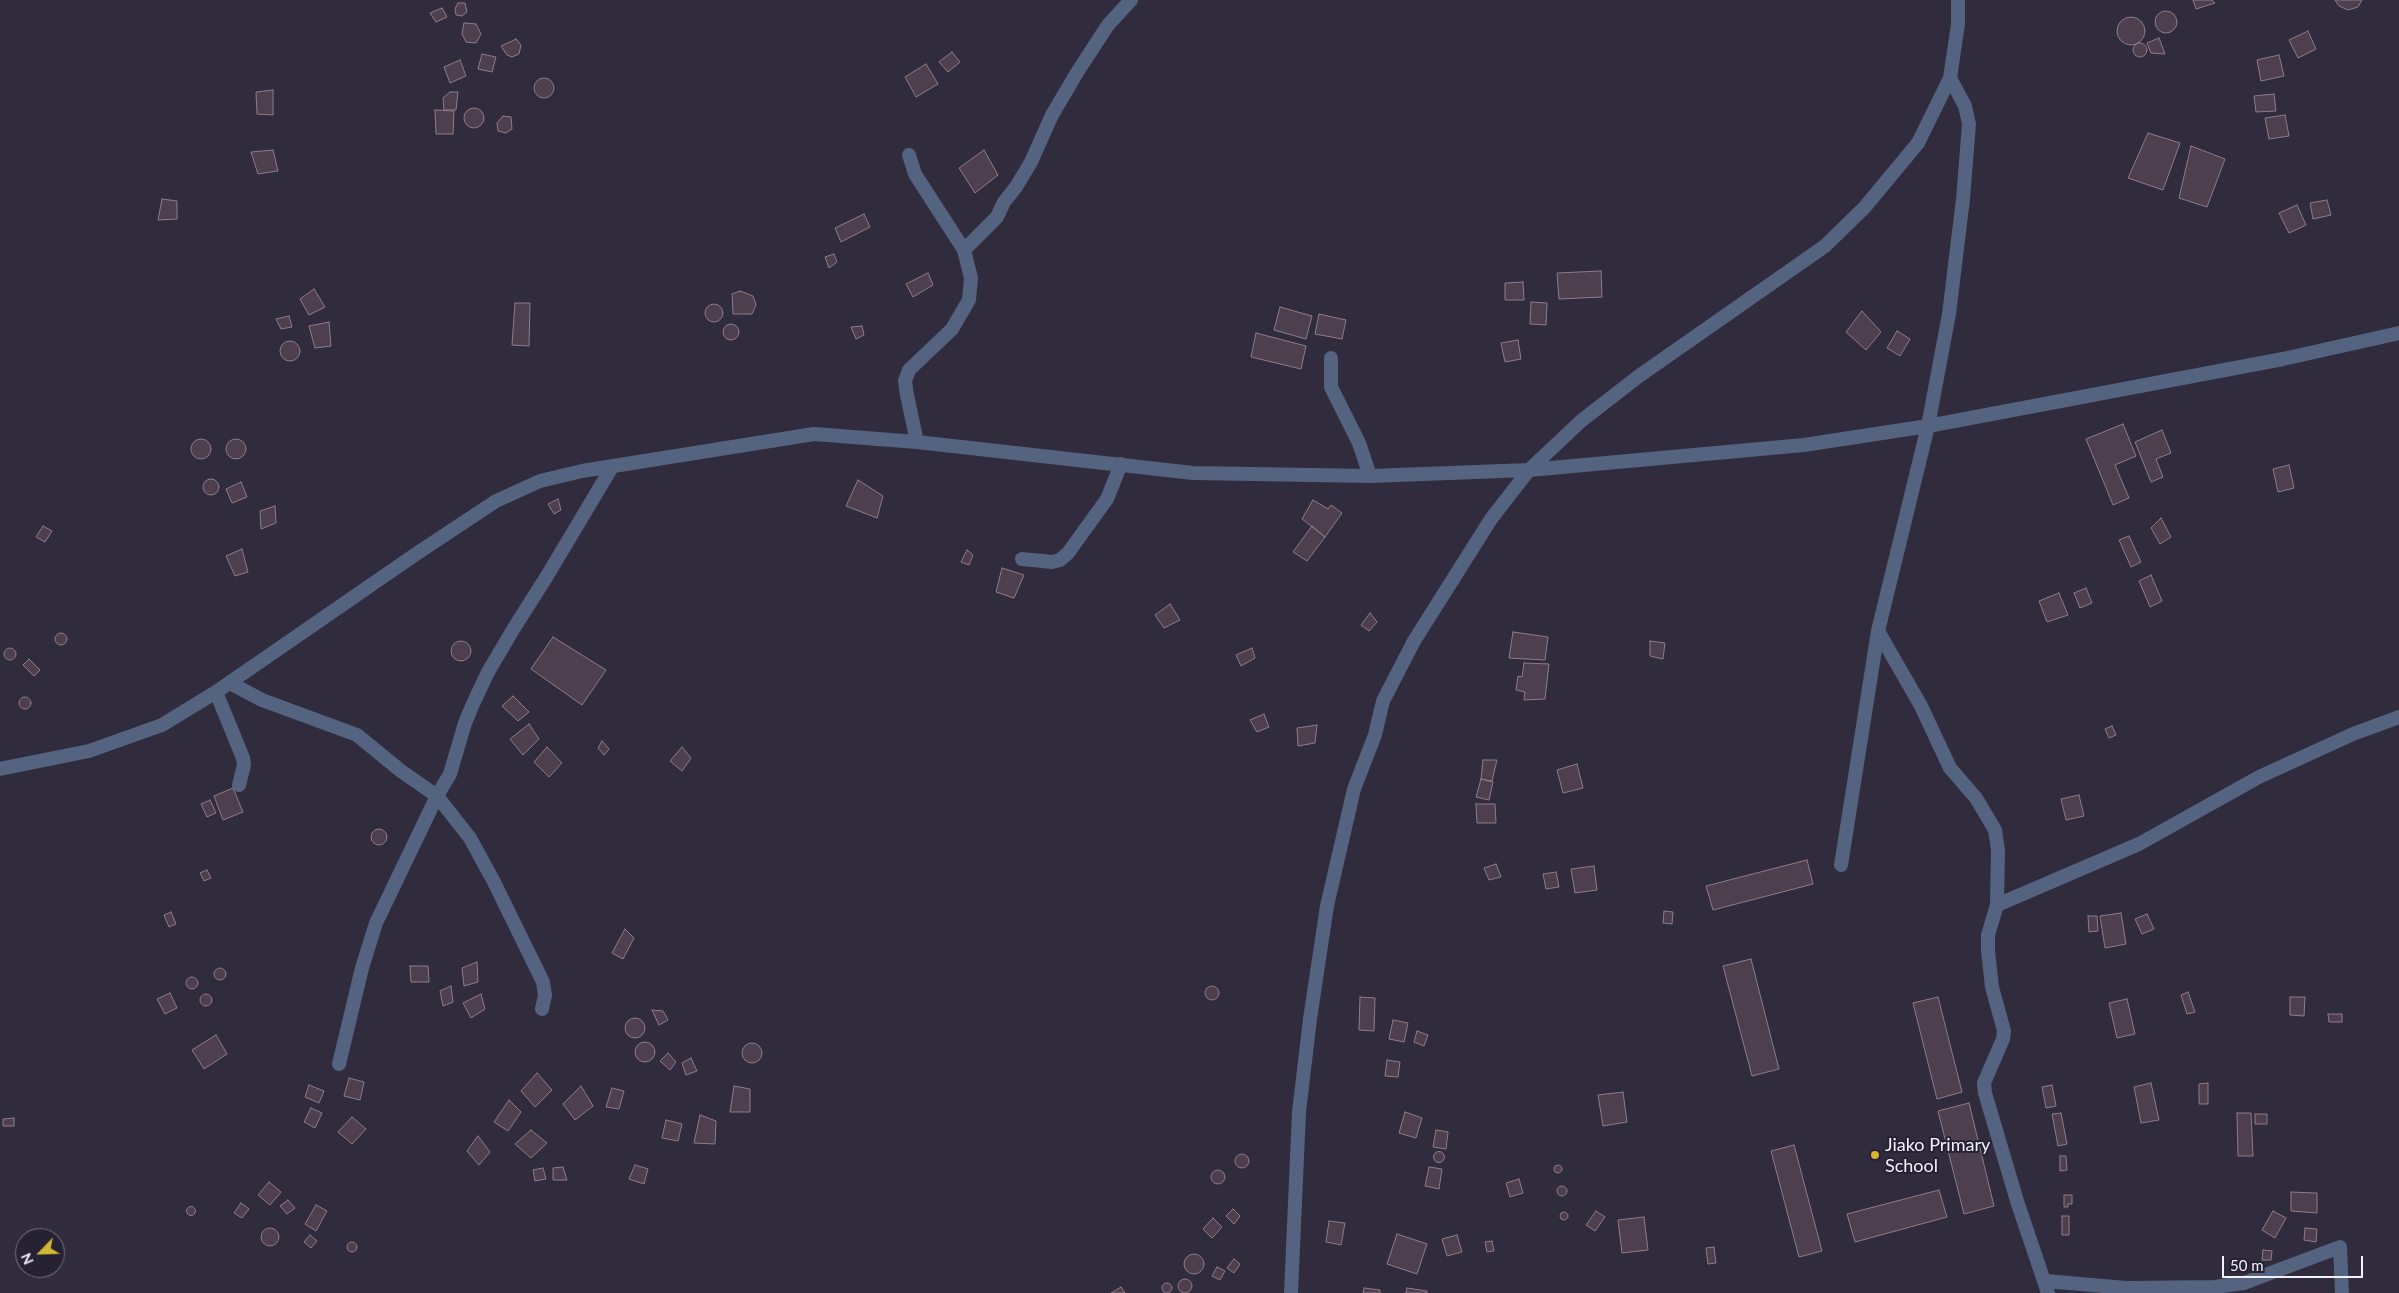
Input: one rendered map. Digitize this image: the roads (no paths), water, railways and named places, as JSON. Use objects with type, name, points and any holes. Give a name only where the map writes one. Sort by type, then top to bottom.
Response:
[{"type":"street","points":[[964,250],[997,217],[1004,202],[1016,187],[1031,162],[1052,114],[1078,71],[1108,25],[1132,0]]},
{"type":"street","points":[[1291,1293],[1299,1112],[1310,1019],[1327,906],[1354,790],[1375,735],[1384,701],[1414,640],[1491,519],[1529,470],[1581,421],[1625,387],[1825,246],[1864,208],[1918,143],[1950,78],[1958,24],[1958,0]]},
{"type":"street","points":[[1841,865],[1878,630],[1928,426],[1950,314],[1969,124],[1965,106],[1950,78]]},
{"type":"street","points":[[909,155],[916,174],[964,250],[971,278],[969,300],[952,329],[909,370],[905,382],[917,442]]},
{"type":"street","points":[[0,769],[89,751],[162,724],[216,692],[496,501],[540,481],[612,467],[814,434],[917,442],[1193,473],[1370,476],[1529,470],[1804,445],[1928,426],[2283,359],[2399,333]]},
{"type":"street","points":[[1331,358],[1331,387],[1359,443],[1370,476]]},
{"type":"street","points":[[1022,559],[1052,562],[1060,560],[1068,553],[1107,499],[1121,464]]},
{"type":"street","points":[[339,1064],[362,968],[376,923],[450,774],[465,723],[488,672],[612,467]]},
{"type":"street","points":[[1878,630],[1921,706],[1950,768],[1976,798],[1995,830],[1998,850],[1997,905],[1988,935],[1992,987],[2004,1031],[2004,1039],[1984,1083],[1985,1093],[2017,1201],[2047,1287],[2214,1287],[2244,1283],[2340,1247],[2342,1293]]},
{"type":"street","points":[[230,682],[262,700],[357,735],[401,772],[438,796],[470,838],[494,882],[543,982],[545,995],[542,1009]]},
{"type":"street","points":[[216,692],[243,758],[244,766],[239,785]]},
{"type":"street","points":[[1997,905],[2139,844],[2259,778],[2354,734],[2399,717]]},
{"type":"place","name":"Jiako Primary School","points":[[1875,1155]]}]
